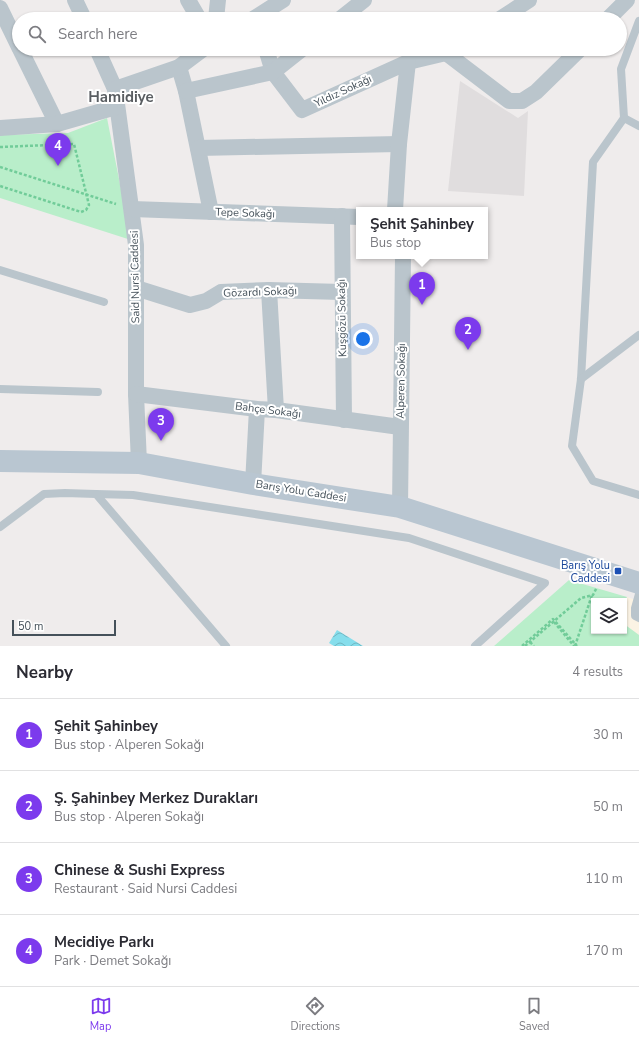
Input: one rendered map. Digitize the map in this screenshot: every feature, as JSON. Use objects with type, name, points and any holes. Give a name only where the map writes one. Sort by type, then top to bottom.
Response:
[{"type":"main road","name":"Barış Yolu Caddesi","points":[[0,461],[139,463],[253,484],[400,507],[639,583]]},
{"type":"street","points":[[75,0],[81,12]]},
{"type":"street","points":[[188,0],[195,12]]},
{"type":"street","points":[[217,12],[218,0]]},
{"type":"street","points":[[265,12],[284,0]]},
{"type":"street","points":[[349,12],[364,0]]},
{"type":"street","points":[[511,12],[529,0]]},
{"type":"street","points":[[615,12],[627,0]]},
{"type":"street","points":[[0,8],[12,32]]},
{"type":"street","points":[[24,56],[57,124]]},
{"type":"street","name":"Said Nursi Caddesi","points":[[100,56],[115,89],[116,107],[132,209],[136,245],[136,394],[139,463]]},
{"type":"street","points":[[115,89],[179,67],[194,56]]},
{"type":"street","name":"Yıldız Sokağı","points":[[268,56],[273,72],[302,110],[408,62],[430,56]]},
{"type":"street","points":[[186,92],[273,72],[293,56]]},
{"type":"street","points":[[455,56],[509,101],[522,101],[536,92],[573,56]]},
{"type":"street","points":[[395,207],[399,144],[408,62]]},
{"type":"street","points":[[179,67],[186,92],[211,212]]},
{"type":"street","points":[[0,128],[57,124],[116,107]]},
{"type":"street","points":[[198,148],[399,144]]},
{"type":"street","name":"Tepe Sokağı","points":[[132,209],[356,217]]},
{"type":"street","name":"Kuşgözü Sokağı","points":[[342,216],[344,420]]},
{"type":"street","name":"Alperen Sokağı","points":[[400,507],[403,259]]},
{"type":"street","name":"Gözardı Sokağı","points":[[136,288],[190,305],[206,301],[221,292],[269,290],[342,292]]},
{"type":"street","points":[[269,290],[276,410]]},
{"type":"street","name":"Bahçe Sokağı","points":[[136,394],[276,410],[400,427]]},
{"type":"street","points":[[253,484],[257,409]]},
{"type":"lane","points":[[627,53],[639,21]]},
{"type":"lane","points":[[626,56],[621,69],[624,118],[593,162],[581,379],[572,446],[593,481],[639,495]]},
{"type":"lane","points":[[624,118],[639,126]]},
{"type":"lane","points":[[0,270],[104,302]]},
{"type":"lane","points":[[581,379],[639,335]]},
{"type":"lane","points":[[0,388],[98,392]]},
{"type":"lane","points":[[2,522],[44,494],[65,493],[133,495],[409,538],[545,583],[475,646]]},
{"type":"lane","points":[[96,494],[226,646]]},
{"type":"lane","points":[[639,594],[635,608],[635,616],[639,618]]},
{"type":"path","points":[[0,146],[74,144],[90,205],[86,210],[81,212],[0,186]]},
{"type":"path","points":[[0,167],[132,209]]},
{"type":"path","points":[[575,646],[592,595],[598,585]]},
{"type":"path","points":[[525,646],[581,598],[592,595]]},
{"type":"path","points":[[522,646],[552,620],[555,621]]},
{"type":"path","points":[[555,621],[575,646]]},
{"type":"path","points":[[530,642],[534,646]]},
{"type":"shaded area","points":[[460,81],[518,118],[528,111],[524,196],[448,191]]},
{"type":"shaded area","points":[[626,598],[639,601],[639,635],[627,626]]},
{"type":"green space","points":[[107,118],[131,240],[0,198],[0,135],[68,133]]},
{"type":"green space","points":[[569,580],[627,597],[591,598],[591,634],[627,634],[627,626],[639,635],[639,646],[494,646]]},
{"type":"water","points":[[337,630],[363,646],[334,646],[329,643]]},
{"type":"place","name":"Mecidiye Parkı","points":[[58,166]]},
{"type":"place","name":"Şehit Şahinbey","points":[[422,305]]},
{"type":"place","name":"Ş. Şahinbey Merkez Durakları","points":[[468,350]]},
{"type":"place","name":"Chinese & Sushi Express","points":[[161,441]]},
{"type":"place","name":"Barış Yolu Caddesi","points":[[618,571]]},
{"type":"district","name":"Hamidiye","points":[[121,97]]}]
